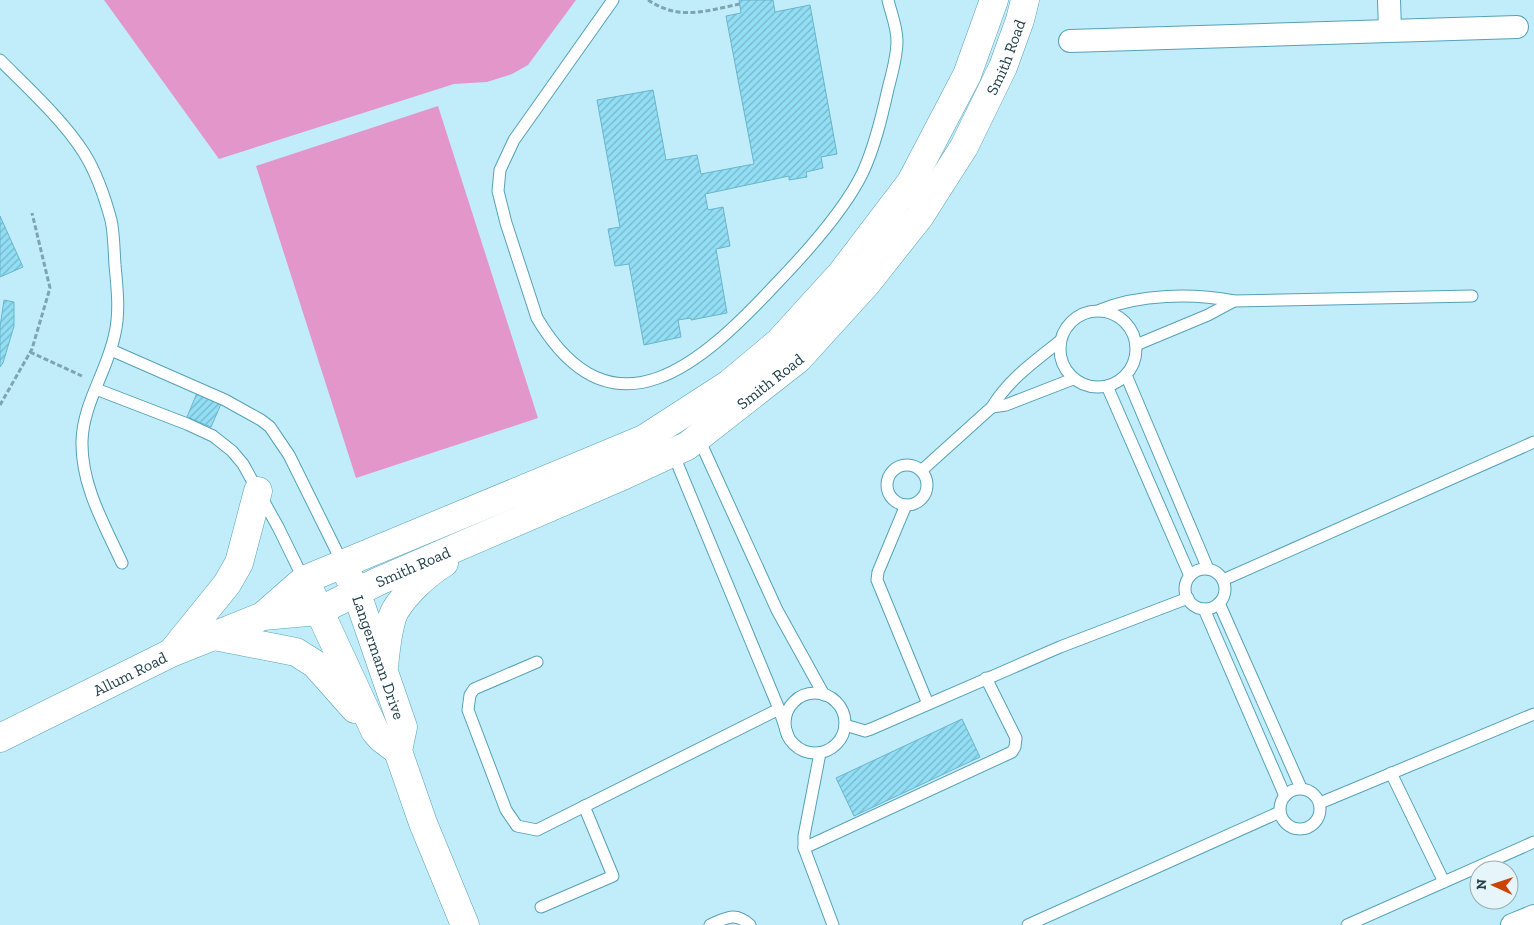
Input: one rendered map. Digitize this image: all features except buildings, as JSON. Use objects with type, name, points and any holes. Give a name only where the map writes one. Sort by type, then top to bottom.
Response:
[{"type":"main road","name":"Smith Road","points":[[343,564],[644,439],[667,440],[687,446],[692,425],[798,359],[867,283],[920,216],[922,189],[994,0]]},
{"type":"main road","name":"Smith Road","points":[[922,189],[964,148],[1003,67],[1025,0]]},
{"type":"main road","name":"Smith Road","points":[[356,591],[618,478],[667,440]]},
{"type":"main road","points":[[172,653],[227,584],[239,563],[258,491]]},
{"type":"main road","points":[[384,668],[388,638],[395,610],[414,588],[439,566],[496,531]]},
{"type":"main road","name":"Allum Road","points":[[263,616],[304,580],[343,564]]},
{"type":"main road","name":"Langermann Drive","points":[[304,580],[375,730],[381,738],[398,751],[403,727],[356,591],[343,564]]},
{"type":"main road","name":"Allum Road","points":[[0,738],[172,653],[213,636],[263,616],[319,611],[356,591]]},
{"type":"main road","points":[[213,636],[296,652],[315,664],[375,730]]},
{"type":"main road","points":[[398,751],[424,823],[465,925]]},
{"type":"street","points":[[1389,0],[1390,30]]},
{"type":"street","points":[[1070,41],[1517,26]]},
{"type":"street","points":[[1512,925],[1534,916]]},
{"type":"lane","points":[[614,0],[514,140],[500,170],[498,191],[506,223],[537,318],[546,332],[564,356],[582,370],[611,382],[636,383],[654,380],[670,374],[707,350],[754,307],[790,270],[843,206],[855,188],[864,171],[881,118],[896,54],[897,39],[888,0]]},
{"type":"lane","points":[[0,60],[28,87],[86,155],[100,187],[111,221],[118,314],[111,350],[86,414],[83,429],[82,457],[95,506],[122,563]]},
{"type":"lane","points":[[1100,310],[1113,313],[1124,321],[1132,332],[1136,345],[1134,361],[1126,375],[1117,382],[1107,386],[1090,386],[1073,379],[1066,371],[1059,351],[1062,333],[1071,320],[1084,312],[1100,310],[1130,300],[1190,296],[1234,301],[1472,296]]},
{"type":"lane","points":[[1136,345],[1208,315],[1234,301]]},
{"type":"lane","points":[[921,471],[992,407],[1013,379],[1060,341]]},
{"type":"lane","points":[[111,350],[225,400],[270,427],[289,456],[343,564]]},
{"type":"lane","points":[[1126,375],[1208,569]]},
{"type":"lane","points":[[992,407],[1006,405],[1073,379]]},
{"type":"lane","points":[[97,386],[213,436],[232,451],[243,464],[278,527],[304,580]]},
{"type":"lane","points":[[1107,386],[1190,576]]},
{"type":"lane","points":[[692,425],[777,610],[824,695]]},
{"type":"lane","points":[[667,440],[779,709],[788,736]]},
{"type":"lane","points":[[1222,580],[1534,442]]},
{"type":"lane","points":[[1142,465],[1161,456]]},
{"type":"lane","points":[[911,465],[921,471],[927,482],[925,494],[916,502],[906,505],[900,503],[890,494],[888,483],[892,472],[911,465]]},
{"type":"lane","points":[[906,505],[878,572],[877,580],[928,704]]},
{"type":"lane","points":[[1202,569],[1208,569],[1214,571],[1222,580],[1224,592],[1219,603],[1204,608],[1192,604],[1188,598],[1185,586],[1190,576],[1202,569]]},
{"type":"lane","points":[[845,724],[865,731],[1060,647],[1188,598]]},
{"type":"lane","points":[[1219,603],[1301,788]]},
{"type":"lane","points":[[1204,608],[1285,796]]},
{"type":"lane","points":[[536,662],[474,689],[470,695],[468,710],[506,810],[518,826],[536,830],[779,709]]},
{"type":"lane","points":[[804,848],[1012,752],[1015,747],[1016,738],[986,678]]},
{"type":"lane","points":[[1238,688],[1254,682]]},
{"type":"lane","points":[[814,693],[824,695],[832,699],[844,715],[843,735],[838,743],[830,749],[820,753],[811,753],[802,750],[788,736],[785,727],[786,717],[796,700],[814,693]]},
{"type":"lane","points":[[1320,803],[1534,714]]},
{"type":"lane","points":[[820,753],[804,836],[804,848],[833,925]]},
{"type":"lane","points":[[1391,773],[1444,882]]},
{"type":"lane","points":[[1301,788],[1312,793],[1320,803],[1321,809],[1317,822],[1306,829],[1293,829],[1288,826],[1280,812],[1280,805],[1285,796],[1292,790],[1301,788]]},
{"type":"lane","points":[[541,907],[613,876],[584,806]]},
{"type":"lane","points":[[1028,925],[1280,812]]},
{"type":"lane","points":[[1347,925],[1534,842]]},
{"type":"lane","points":[[710,925],[733,916],[743,919],[750,925]]},
{"type":"path","points":[[648,0],[663,9],[675,12],[740,4]]},
{"type":"path","points":[[0,405],[30,352],[50,288],[32,213]]},
{"type":"path","points":[[30,352],[97,386]]},
{"type":"shaded area","points":[[104,0],[576,0],[528,65],[512,74],[487,82],[454,84],[219,159]]},
{"type":"shaded area","points":[[438,106],[538,418],[356,478],[256,166]]}]
